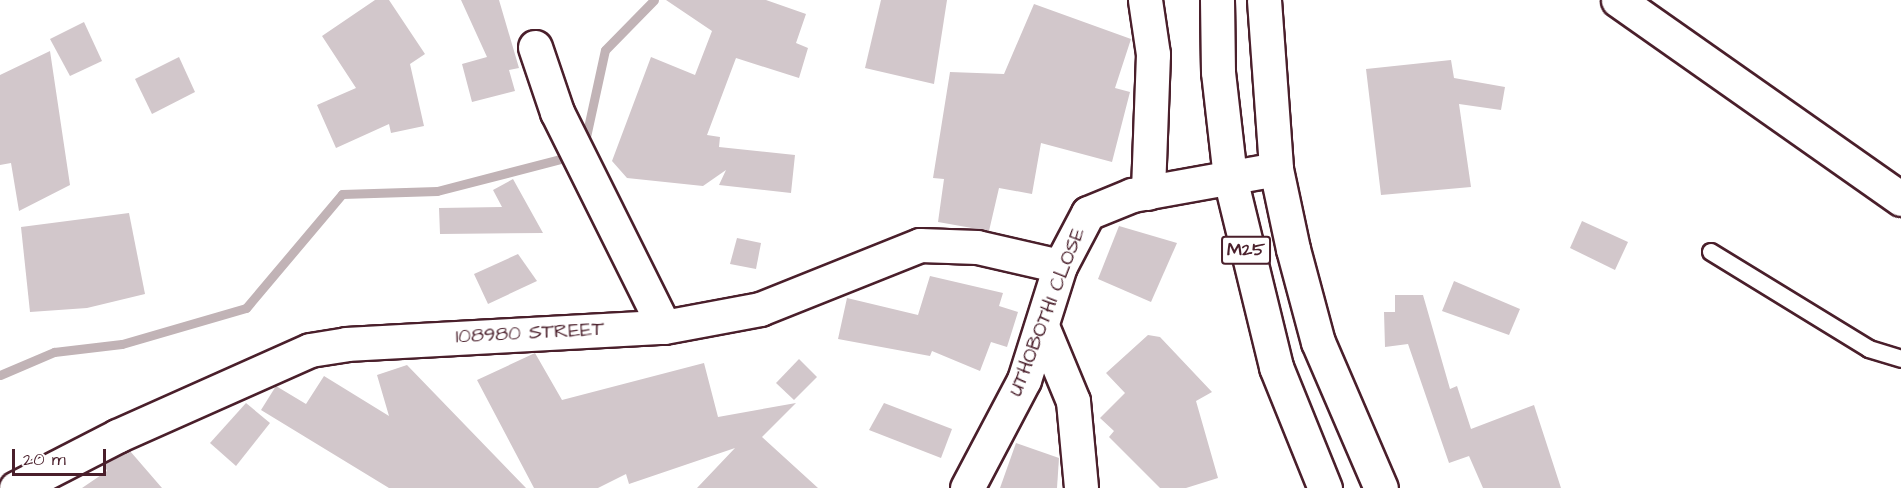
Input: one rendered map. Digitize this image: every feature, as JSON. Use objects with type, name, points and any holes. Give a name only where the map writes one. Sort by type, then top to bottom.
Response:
[{"type":"street","points":[[1145,0],[1153,54],[1148,193]]},
{"type":"street","name":"M25","points":[[1217,0],[1218,72],[1230,178],[1276,367],[1325,488]]},
{"type":"street","name":"M25","points":[[1264,0],[1276,169],[1318,342],[1381,488]]},
{"type":"street","points":[[1618,0],[1901,199]]},
{"type":"street","points":[[535,47],[557,112],[664,327]]},
{"type":"street","name":"UTHOBOTHI CLOSE","points":[[968,488],[1024,380],[1060,266],[1088,213],[1148,193],[1276,169]]},
{"type":"street","name":"108980 STREET","points":[[16,488],[290,355],[346,344],[664,327],[760,309],[920,245],[977,247],[1060,266]]},
{"type":"street","points":[[1042,326],[1073,401],[1081,488]]},
{"type":"lane","points":[[1711,252],[1869,349],[1901,359]]},
{"type":"building","points":[[375,0],[389,0],[425,54],[410,64],[424,126],[391,133],[389,124],[336,148],[317,105],[356,88],[322,36]]},
{"type":"building","points":[[461,0],[499,0],[519,68],[509,70],[515,91],[472,102],[462,64],[487,57]]},
{"type":"building","points":[[666,0],[766,0],[806,14],[796,43],[808,48],[799,78],[736,58],[707,135],[720,137],[719,147],[795,155],[791,193],[719,185],[726,170],[703,186],[627,178],[612,161],[651,57],[695,75],[712,31]]},
{"type":"building","points":[[881,0],[947,0],[934,84],[865,68]]},
{"type":"building","points":[[1034,4],[1131,39],[1115,88],[1130,92],[1112,162],[1041,143],[1032,194],[999,188],[989,231],[938,222],[944,179],[933,178],[950,72],[1004,74]]},
{"type":"building","points":[[84,22],[102,61],[70,76],[50,39]]},
{"type":"building","points":[[50,51],[70,185],[19,211],[11,163],[0,165],[0,75]]},
{"type":"building","points":[[179,57],[195,92],[152,114],[135,79]]},
{"type":"building","points":[[1451,60],[1454,78],[1505,87],[1501,110],[1459,104],[1471,187],[1381,195],[1366,69]]},
{"type":"building","points":[[513,179],[543,233],[440,234],[439,208],[502,207],[493,190]]},
{"type":"building","points":[[129,213],[145,294],[87,308],[30,312],[21,227]]},
{"type":"building","points":[[1582,221],[1628,242],[1615,270],[1570,248]]},
{"type":"building","points":[[1119,226],[1177,243],[1151,302],[1098,279]]},
{"type":"building","points":[[737,238],[761,243],[756,269],[730,264]]},
{"type":"building","points":[[518,254],[537,281],[488,304],[474,274]]},
{"type":"building","points":[[930,276],[1003,293],[999,306],[1018,312],[1007,347],[991,342],[980,371],[932,351],[930,356],[838,339],[847,298],[918,315]]},
{"type":"building","points":[[1454,281],[1520,309],[1509,335],[1442,311]]},
{"type":"building","points":[[1395,295],[1423,295],[1450,389],[1457,386],[1471,429],[1534,405],[1561,488],[1483,488],[1469,456],[1449,463],[1408,344],[1385,347],[1384,312],[1395,312]]},
{"type":"building","points":[[1148,335],[1160,337],[1212,392],[1196,401],[1218,478],[1186,488],[1160,488],[1109,437],[1114,431],[1100,418],[1125,393],[1106,373]]},
{"type":"building","points":[[535,353],[562,400],[704,363],[718,417],[796,403],[762,437],[818,488],[697,488],[735,448],[629,484],[626,474],[598,488],[534,488],[477,380]]},
{"type":"building","points":[[799,359],[817,377],[794,400],[776,383]]},
{"type":"building","points":[[407,365],[526,488],[389,488],[261,410],[276,386],[306,404],[324,376],[389,416],[377,375]]},
{"type":"building","points":[[246,403],[270,423],[236,466],[210,443]]},
{"type":"building","points":[[884,403],[952,429],[941,458],[869,430]]},
{"type":"building","points":[[1016,443],[1059,458],[1057,488],[1000,488]]},
{"type":"building","points":[[130,451],[162,488],[82,488],[107,471],[104,464]]},
{"type":"waterway","points":[[584,146],[605,50],[654,0]]},
{"type":"waterway","points":[[0,375],[54,352],[122,344],[246,308],[342,194],[437,191],[572,156]]}]
